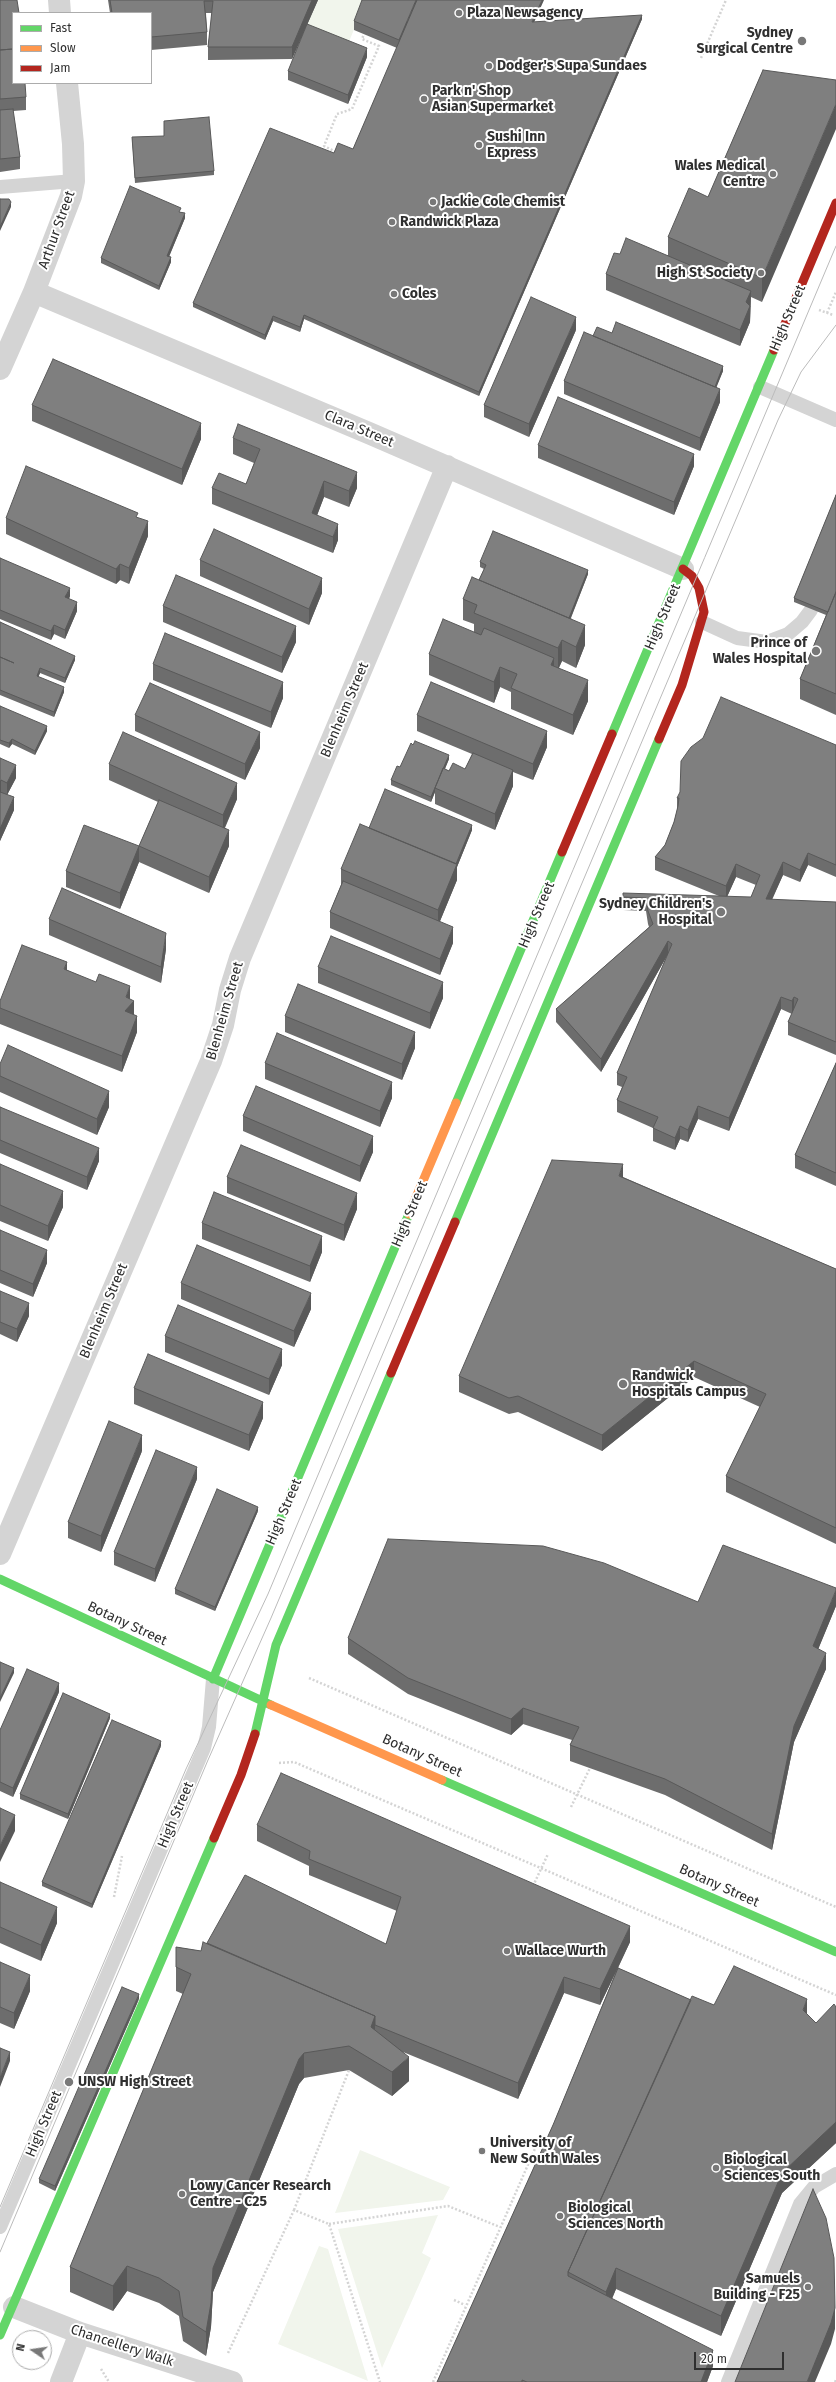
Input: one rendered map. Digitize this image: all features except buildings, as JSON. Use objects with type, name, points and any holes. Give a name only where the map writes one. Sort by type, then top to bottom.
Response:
[{"type":"street","points":[[59,0],[60,12]]},
{"type":"street","name":"Arthur Street","points":[[0,369],[34,292],[66,212],[74,181],[67,84]]},
{"type":"street","name":"High Street","points":[[213,1679],[760,387],[836,203]]},
{"type":"street","name":"Clara Street","points":[[34,292],[447,466],[683,569]]},
{"type":"street","name":"Blenheim Street","points":[[0,1554],[211,1061],[223,1025],[230,990],[240,958],[447,466]]},
{"type":"street","points":[[0,2335],[14,2307],[241,1775],[254,1739],[276,1646],[682,685],[702,622],[704,608],[702,592],[692,576],[683,569]]},
{"type":"street","name":"Botany Street","points":[[0,1579],[262,1702],[836,1952]]},
{"type":"street","name":"Chancellery Walk","points":[[14,2307],[80,2333],[224,2379]]},
{"type":"street","points":[[61,2382],[80,2333]]},
{"type":"lane","points":[[0,188],[74,181]]},
{"type":"lane","points":[[760,387],[836,420]]},
{"type":"lane","points":[[702,622],[743,640],[767,642],[784,637],[793,631],[811,610]]},
{"type":"lane","name":"High Street","points":[[0,2227],[203,1752],[209,1727],[213,1679]]},
{"type":"lane","points":[[728,2382],[800,2204],[814,2187],[836,2174]]},
{"type":"path","points":[[701,58],[726,0]]},
{"type":"path","points":[[336,152],[324,146],[337,114],[352,109],[379,46],[362,39],[364,34]]},
{"type":"path","points":[[827,313],[836,292]]},
{"type":"path","points":[[817,309],[833,316]]},
{"type":"path","points":[[309,1678],[836,1907]]},
{"type":"path","points":[[279,1763],[294,1762],[836,1995]]},
{"type":"path","points":[[113,1902],[122,1856]]},
{"type":"path","points":[[224,2379],[294,2210],[349,2070]]},
{"type":"path","points":[[433,2382],[541,2135],[553,2140]]},
{"type":"path","points":[[294,2210],[329,2224],[448,2206],[500,2227]]},
{"type":"path","points":[[329,2224],[380,2382]]},
{"type":"path","points":[[454,2300],[466,2305]]},
{"type":"shaded area","points":[[318,0],[366,0],[346,49],[307,33],[306,26]]},
{"type":"shaded area","points":[[360,2150],[450,2187],[443,2200],[335,2213]]},
{"type":"shaded area","points":[[438,2215],[422,2253],[431,2258],[382,2368],[338,2229]]},
{"type":"shaded area","points":[[319,2246],[328,2249],[368,2381],[278,2344]]},
{"type":"tram line","points":[[0,2207],[186,1769],[268,1594],[836,246]]},
{"type":"tram line","points":[[0,2252],[208,1760],[271,1618],[778,420],[801,372],[836,325]]},
{"type":"traffic: fast","points":[[612,734],[774,350]]},
{"type":"traffic: fast","points":[[455,1222],[659,739]]},
{"type":"traffic: fast","points":[[456,1103],[562,852]]},
{"type":"traffic: fast","points":[[213,1679],[409,1214]]},
{"type":"traffic: fast","points":[[255,1734],[276,1645],[391,1373]]},
{"type":"traffic: fast","points":[[0,1579],[271,1705]]},
{"type":"traffic: fast","points":[[442,1780],[836,1952]]},
{"type":"traffic: fast","points":[[0,2335],[214,1838]]},
{"type":"traffic: slow","points":[[409,1214],[456,1103]]},
{"type":"traffic: slow","points":[[271,1705],[442,1780]]},
{"type":"traffic: jam","points":[[774,350],[836,203]]},
{"type":"traffic: jam","points":[[659,739],[682,685],[704,612],[699,588],[692,576],[683,569]]},
{"type":"traffic: jam","points":[[562,852],[612,734]]},
{"type":"traffic: jam","points":[[391,1373],[455,1222]]},
{"type":"traffic: jam","points":[[214,1838],[241,1775],[255,1734]]},
{"type":"place","name":"Plaza Newsagency","points":[[459,13]]},
{"type":"place","name":"Sydney Surgical Centre","points":[[802,41]]},
{"type":"place","name":"Dodger's Supa Sundaes","points":[[489,66]]},
{"type":"place","name":"Park n' Shop Asian Supermarket","points":[[424,99]]},
{"type":"place","name":"Sushi Inn Express","points":[[479,145]]},
{"type":"place","name":"Wales Medical Centre","points":[[773,174]]},
{"type":"place","name":"Jackie Cole Chemist","points":[[433,202]]},
{"type":"place","name":"Randwick Plaza","points":[[392,222]]},
{"type":"place","name":"High St Society","points":[[761,273]]},
{"type":"place","name":"Coles","points":[[394,294]]},
{"type":"place","name":"Prince of Wales Hospital","points":[[816,651]]},
{"type":"place","name":"Sydney Children's Hospital","points":[[721,912]]},
{"type":"place","name":"Randwick Hospitals Campus","points":[[623,1384]]},
{"type":"place","name":"Wallace Wurth","points":[[507,1951]]},
{"type":"place","name":"UNSW High Street","points":[[69,2082]]},
{"type":"place","name":"University of New South Wales","points":[[482,2151]]},
{"type":"place","name":"Biological Sciences South","points":[[716,2168]]},
{"type":"place","name":"Lowy Cancer Research Centre - C25","points":[[182,2194]]},
{"type":"place","name":"Biological Sciences North","points":[[560,2216]]},
{"type":"place","name":"Samuels Building - F25","points":[[808,2287]]}]
